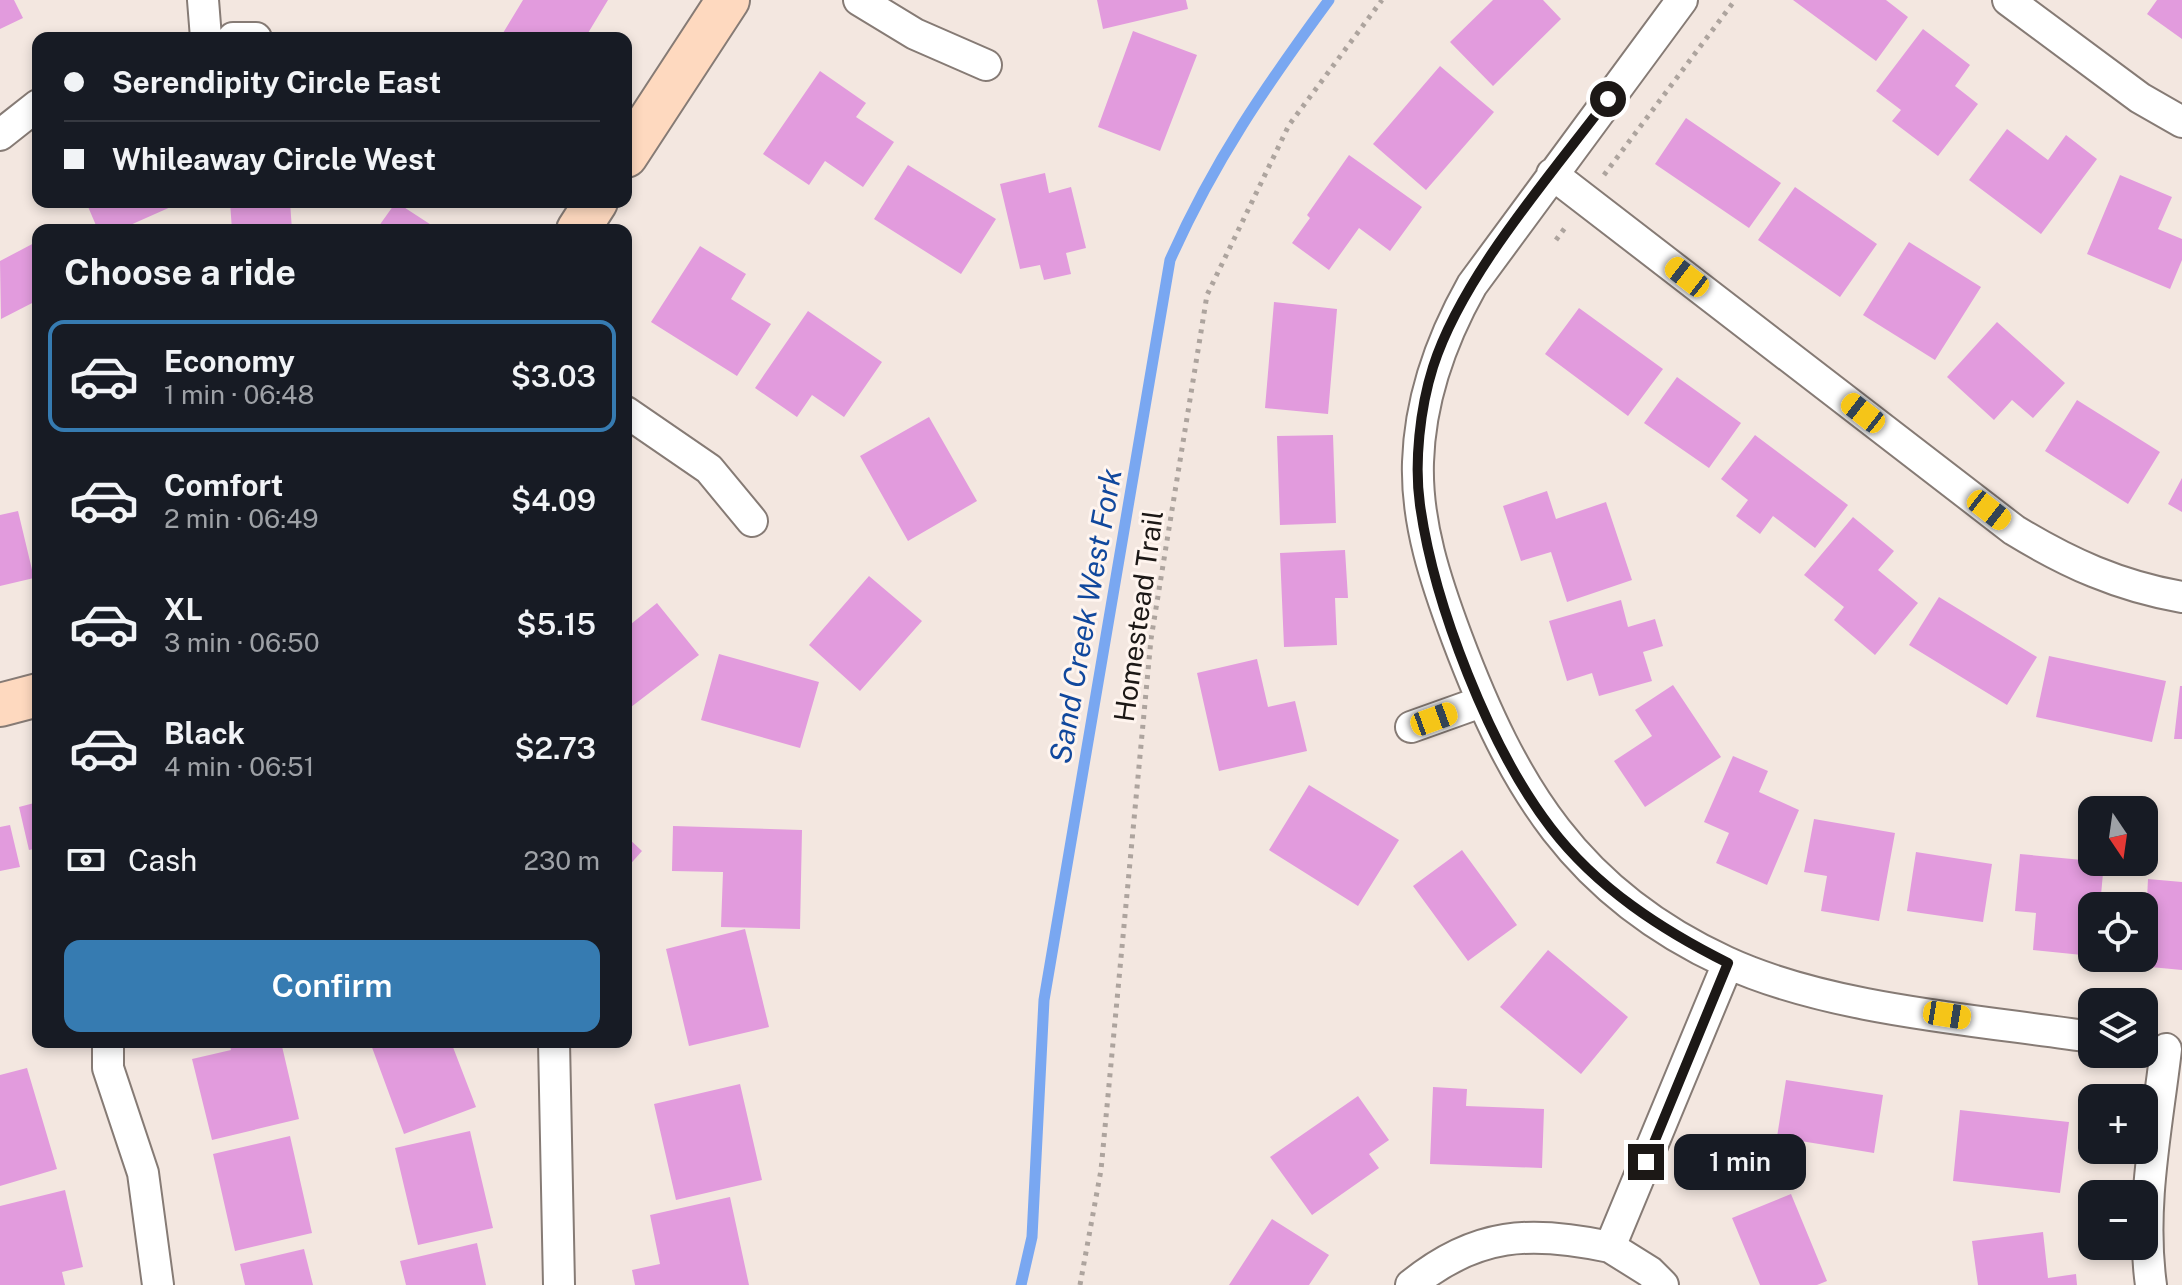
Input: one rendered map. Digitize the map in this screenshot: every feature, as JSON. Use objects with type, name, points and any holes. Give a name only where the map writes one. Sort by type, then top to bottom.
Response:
[{"type":"main road","points":[[632,147],[728,0]]},
{"type":"main road","points":[[0,705],[32,697]]},
{"type":"street","points":[[203,0],[206,32]]},
{"type":"street","points":[[859,0],[915,34],[986,65]]},
{"type":"street","points":[[1682,0],[1472,285],[1449,325],[1433,369],[1418,461],[1419,503],[1430,559],[1481,702],[1526,790],[1552,829],[1585,865],[1670,934],[1728,963],[1832,997],[2078,1035]]},
{"type":"street","points":[[2008,0],[2140,98],[2182,122]]},
{"type":"street","points":[[0,135],[32,110]]},
{"type":"street","points":[[1552,174],[2014,530],[2096,575],[2140,590],[2182,597]]},
{"type":"street","points":[[632,416],[709,469],[752,521]]},
{"type":"street","points":[[1411,727],[1481,702]]},
{"type":"street","points":[[1610,1247],[1728,963]]},
{"type":"street","points":[[108,1048],[108,1068],[143,1173],[158,1285]]},
{"type":"street","points":[[554,1048],[559,1285]]},
{"type":"street","points":[[2151,1285],[2148,1204],[2164,1048]]},
{"type":"street","points":[[1411,1285],[1456,1254],[1488,1242],[1526,1236],[1563,1237],[1610,1247],[1650,1272],[1663,1285]]},
{"type":"path","name":"Homestead Trail","points":[[1080,1285],[1101,1170],[1151,639],[1207,295],[1289,125],[1382,0]]},
{"type":"path","points":[[1556,240],[1735,0]]},
{"type":"building","points":[[0,0],[14,0],[23,18],[0,29]]},
{"type":"building","points":[[523,0],[608,0],[589,32],[504,32]]},
{"type":"building","points":[[1097,0],[1186,0],[1188,9],[1103,29]]},
{"type":"building","points":[[1493,0],[1543,0],[1561,19],[1493,86],[1450,42]]},
{"type":"building","points":[[1793,0],[1886,0],[1908,17],[1876,61]]},
{"type":"building","points":[[2157,0],[2182,0],[2182,39],[2147,14]]},
{"type":"building","points":[[1923,29],[1970,65],[1955,86],[1978,104],[1938,156],[1892,121],[1901,110],[1876,91]]},
{"type":"building","points":[[1133,31],[1197,55],[1160,151],[1098,127]]},
{"type":"building","points":[[1440,66],[1494,112],[1426,190],[1373,144]]},
{"type":"building","points":[[820,71],[866,103],[856,117],[894,142],[863,187],[825,161],[809,185],[763,154]]},
{"type":"building","points":[[1686,118],[1781,183],[1749,228],[1655,164]]},
{"type":"building","points":[[2007,129],[2048,160],[2066,135],[2097,159],[2041,234],[1969,180]]},
{"type":"building","points":[[1349,155],[1422,207],[1390,251],[1359,228],[1329,270],[1292,243],[1310,218],[1307,215]]},
{"type":"building","points":[[908,165],[996,219],[961,274],[874,219]]},
{"type":"building","points":[[1045,173],[1049,193],[1071,187],[1086,248],[1066,253],[1071,274],[1044,280],[1040,265],[1020,269],[1000,184]]},
{"type":"building","points":[[2120,175],[2172,197],[2158,229],[2182,239],[2182,260],[2170,289],[2087,254]]},
{"type":"building","points":[[1795,187],[1877,244],[1840,297],[1758,240]]},
{"type":"building","points":[[89,208],[168,208],[132,224],[95,224]]},
{"type":"building","points":[[230,208],[290,208],[292,224],[232,224]]},
{"type":"building","points":[[392,208],[405,208],[430,224],[380,224]]},
{"type":"building","points":[[1909,242],[1981,287],[1935,360],[1863,315]]},
{"type":"building","points":[[32,244],[32,303],[1,319],[0,261]]},
{"type":"building","points":[[700,246],[746,274],[731,299],[771,324],[737,376],[651,322]]},
{"type":"building","points":[[1274,302],[1337,309],[1328,414],[1265,408]]},
{"type":"building","points":[[1579,308],[1663,369],[1628,416],[1545,354]]},
{"type":"building","points":[[808,311],[882,362],[844,417],[812,395],[797,417],[755,388]]},
{"type":"building","points":[[1997,322],[2065,383],[2033,418],[2012,400],[1994,420],[1947,377]]},
{"type":"building","points":[[1677,377],[1741,423],[1709,468],[1644,423]]},
{"type":"building","points":[[2077,400],[2160,452],[2128,504],[2045,451]]},
{"type":"building","points":[[929,417],[977,501],[908,541],[860,456]]},
{"type":"building","points":[[1333,435],[1336,523],[1280,525],[1277,436]]},
{"type":"building","points":[[1755,435],[1848,505],[1815,548],[1773,516],[1760,534],[1736,516],[1748,500],[1721,479]]},
{"type":"building","points":[[2182,478],[2182,512],[2168,504]]},
{"type":"building","points":[[1547,491],[1556,519],[1606,502],[1632,580],[1567,602],[1551,552],[1521,561],[1503,506]]},
{"type":"building","points":[[18,511],[32,578],[0,586],[0,515]]},
{"type":"building","points":[[1853,517],[1894,551],[1878,570],[1918,603],[1875,655],[1834,620],[1844,607],[1804,575]]},
{"type":"building","points":[[1345,550],[1348,598],[1335,598],[1337,645],[1284,647],[1280,553]]},
{"type":"building","points":[[869,576],[922,621],[860,691],[809,645]]},
{"type":"building","points":[[1939,597],[2037,657],[2007,705],[1909,645]]},
{"type":"building","points":[[1621,600],[1628,627],[1655,619],[1663,646],[1643,652],[1652,681],[1599,696],[1592,673],[1567,681],[1549,621]]},
{"type":"building","points":[[657,603],[699,655],[632,706],[632,623]]},
{"type":"building","points":[[719,654],[819,682],[800,748],[701,720]]},
{"type":"building","points":[[2049,656],[2166,681],[2152,742],[2036,717]]},
{"type":"building","points":[[1257,659],[1268,707],[1295,701],[1307,751],[1219,771],[1197,673]]},
{"type":"building","points":[[1673,685],[1721,757],[1645,807],[1614,761],[1652,736],[1635,710]]},
{"type":"building","points":[[2180,686],[2182,739],[2174,739]]},
{"type":"building","points":[[1733,756],[1768,771],[1759,792],[1799,810],[1767,885],[1716,863],[1729,833],[1704,822]]},
{"type":"building","points":[[1309,785],[1399,840],[1358,906],[1269,850]]},
{"type":"building","points":[[32,804],[32,849],[29,850],[19,807]]},
{"type":"building","points":[[1814,819],[1895,833],[1879,921],[1821,911],[1827,876],[1804,872]]},
{"type":"building","points":[[10,825],[20,867],[0,871],[0,827]]},
{"type":"building","points":[[673,826],[802,830],[800,929],[721,927],[723,872],[672,871]]},
{"type":"building","points":[[632,842],[642,851],[632,862]]},
{"type":"building","points":[[1462,850],[1517,925],[1468,961],[1413,886]]},
{"type":"building","points":[[1916,852],[1992,864],[1983,922],[1907,911]]},
{"type":"building","points":[[2020,854],[2078,860],[2078,876],[2103,876],[2101,892],[2078,892],[2078,955],[2033,950],[2036,913],[2015,911]]},
{"type":"building","points":[[2148,879],[2182,882],[2182,970],[2158,968],[2158,892],[2147,892]]},
{"type":"building","points":[[745,929],[769,1027],[689,1046],[666,949]]},
{"type":"building","points":[[1548,950],[1628,1017],[1581,1074],[1500,1007]]},
{"type":"building","points":[[282,1048],[299,1119],[212,1140],[192,1059],[231,1050]]},
{"type":"building","points":[[372,1048],[453,1048],[476,1107],[404,1134]]},
{"type":"building","points":[[27,1068],[57,1169],[0,1186],[0,1075]]},
{"type":"building","points":[[1786,1080],[1883,1095],[1874,1153],[1777,1137]]},
{"type":"building","points":[[740,1084],[762,1180],[676,1200],[654,1104]]},
{"type":"building","points":[[1433,1087],[1467,1089],[1466,1106],[1544,1109],[1542,1168],[1430,1164]]},
{"type":"building","points":[[1358,1096],[1389,1140],[1369,1154],[1379,1168],[1312,1215],[1270,1157]]},
{"type":"building","points":[[1960,1110],[2069,1122],[2060,1193],[1953,1181]]},
{"type":"building","points":[[470,1131],[493,1228],[418,1245],[395,1148]]},
{"type":"building","points":[[290,1136],[312,1233],[235,1251],[213,1154]]},
{"type":"building","points":[[65,1190],[83,1267],[62,1272],[65,1285],[0,1285],[0,1206]]},
{"type":"building","points":[[1791,1194],[1827,1281],[1817,1285],[1760,1285],[1732,1218]]},
{"type":"building","points":[[730,1197],[749,1285],[635,1285],[632,1270],[660,1264],[650,1215]]},
{"type":"building","points":[[1272,1219],[1329,1255],[1309,1285],[1229,1285]]},
{"type":"building","points":[[2043,1232],[2048,1278],[2076,1274],[2077,1285],[1978,1285],[1972,1241]]},
{"type":"building","points":[[477,1243],[486,1285],[406,1285],[400,1261]]},
{"type":"building","points":[[304,1249],[313,1285],[245,1285],[240,1264]]},
{"type":"waterway","name":"Sand Creek West Fork","points":[[1021,1285],[1032,1237],[1044,1000],[1170,260],[1223,157],[1283,63],[1329,0]]},
{"type":"route","points":[[1608,99],[1472,285],[1449,325],[1433,369],[1425,410],[1418,461],[1419,503],[1430,559],[1445,608],[1481,702],[1526,790],[1552,829],[1585,865],[1670,934],[1728,963],[1646,1162]]}]
